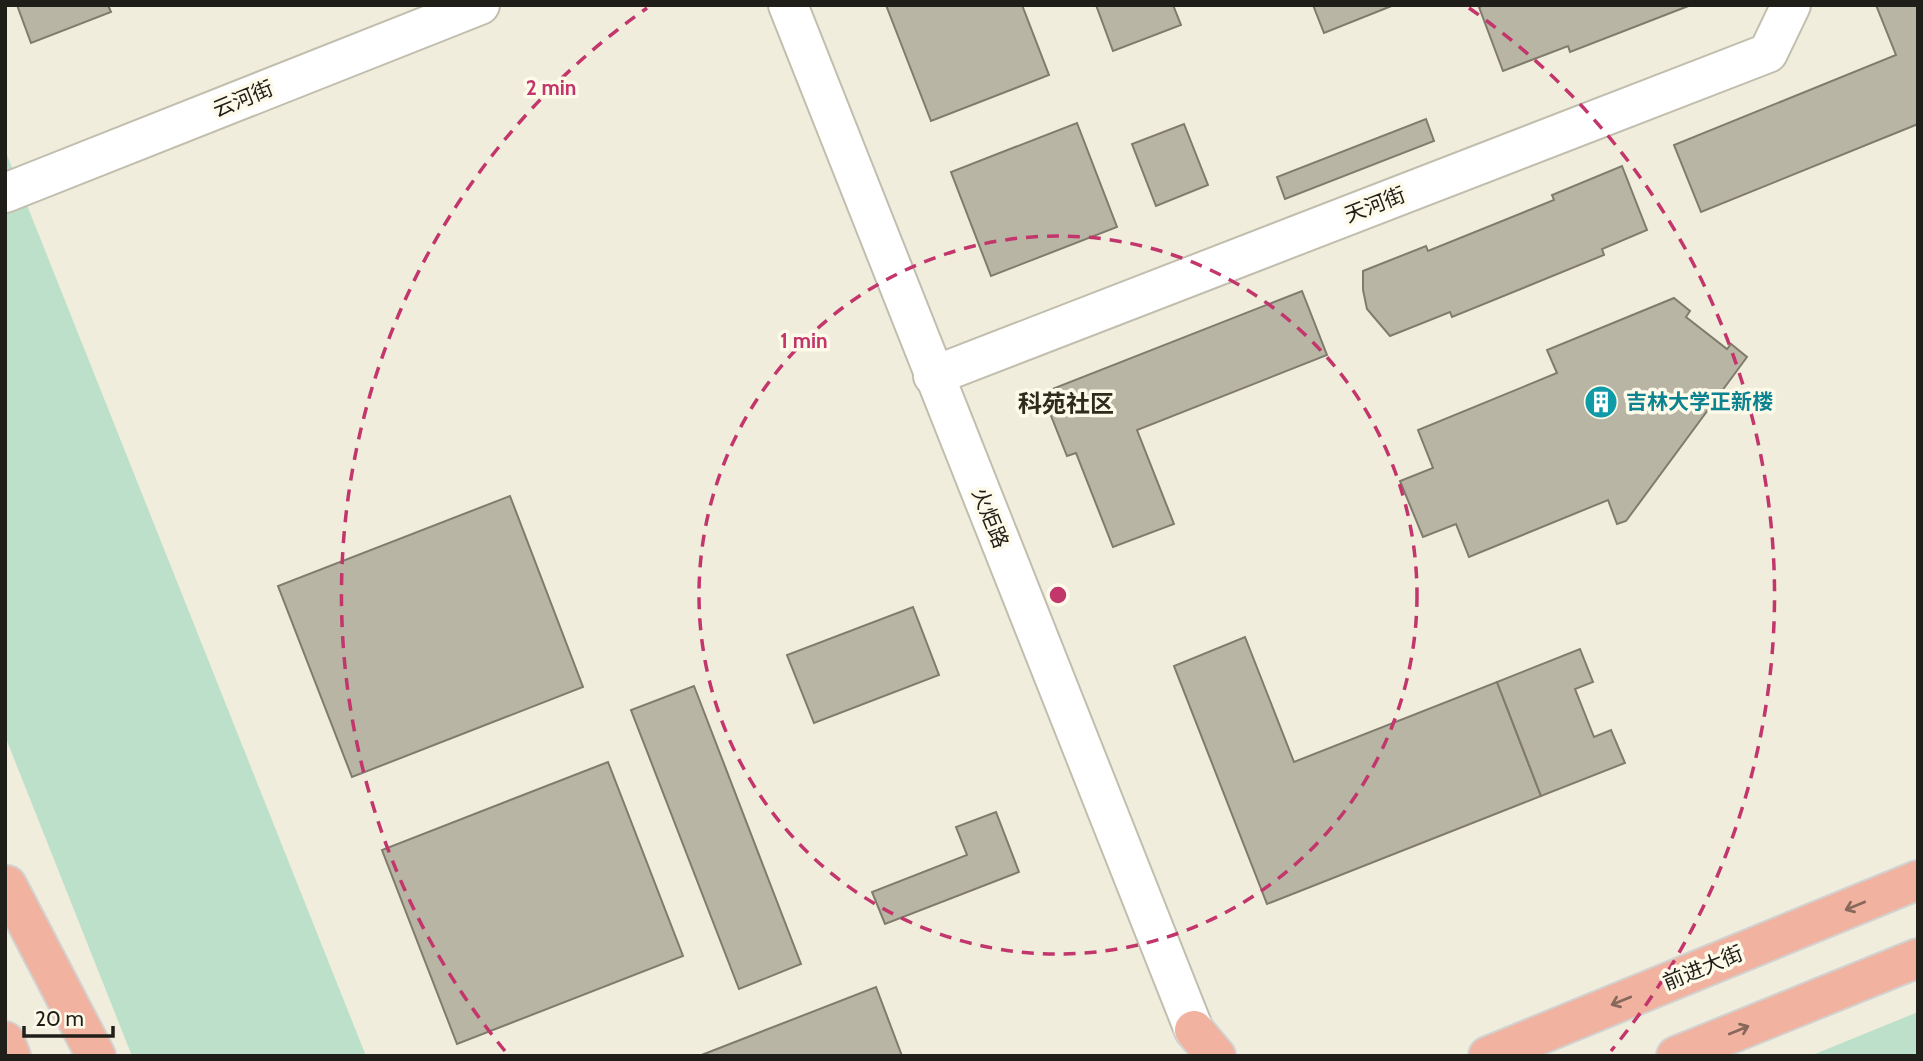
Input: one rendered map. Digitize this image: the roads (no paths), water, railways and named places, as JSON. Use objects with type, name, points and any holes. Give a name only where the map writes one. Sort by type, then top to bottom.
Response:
[{"type":"main road","name":"前进大街","points":[[1488,1056],[1918,880]]},
{"type":"main road","points":[[6,883],[77,1056]]},
{"type":"main road","points":[[6,883],[96,1056]]},
{"type":"main road","points":[[1676,1056],[1918,958]]},
{"type":"main road","points":[[5,1041],[11,1056]]},
{"type":"street","name":"云河街","points":[[5,193],[480,5]]},
{"type":"street","name":"火炬路","points":[[788,5],[1200,1047]]},
{"type":"street","name":"天河街","points":[[933,376],[1768,53],[1791,5]]},
{"type":"place","name":"吉林大学正新楼","points":[[1601,402]]},
{"type":"district","name":"科苑社区","points":[[1066,404]]}]
